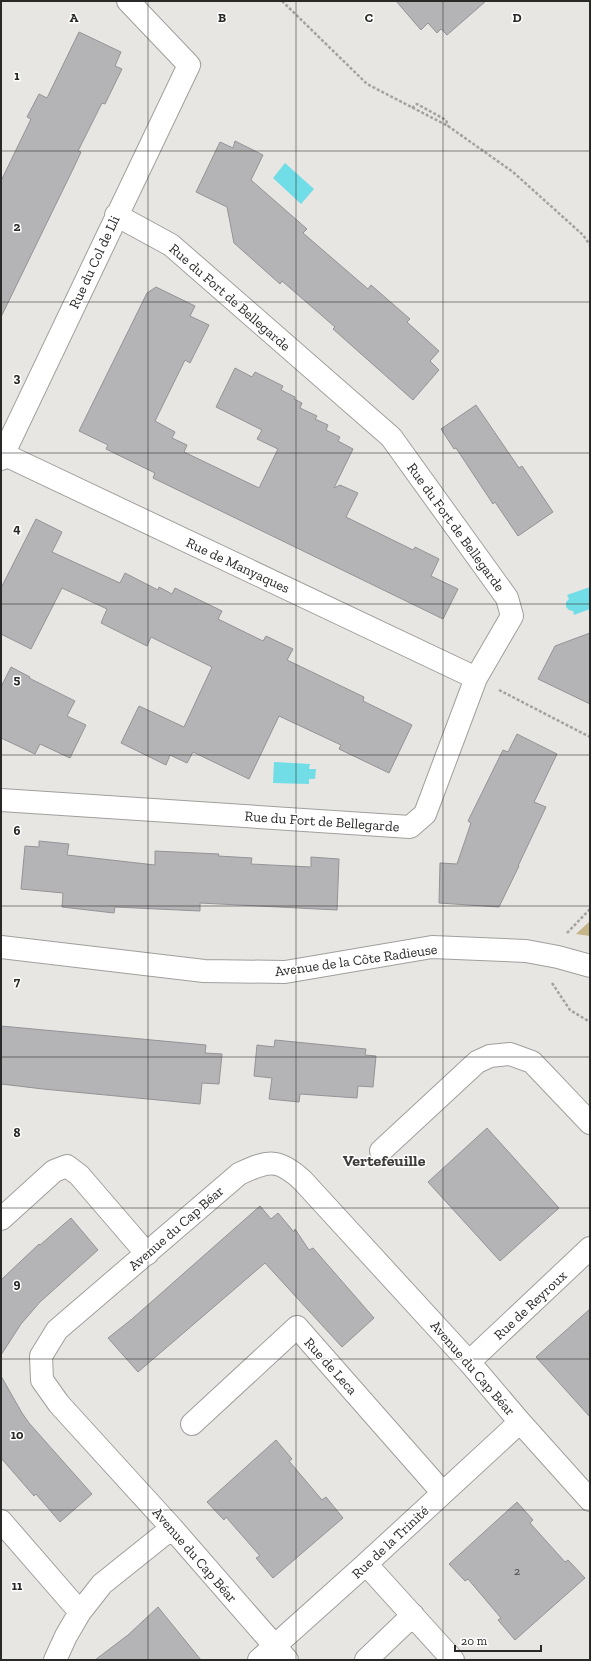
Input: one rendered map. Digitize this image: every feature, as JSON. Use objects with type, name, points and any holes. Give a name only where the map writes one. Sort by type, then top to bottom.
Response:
[{"type":"street","name":"Rue du Col de Lli","points":[[2,455],[116,215],[189,66],[128,1]]},
{"type":"street","name":"Rue du Fort de Bellegarde","points":[[1,800],[410,827],[425,814],[476,678],[512,616],[507,598],[391,437],[171,245],[116,215]]},
{"type":"street","name":"Rue de Manyaques","points":[[2,455],[476,678]]},
{"type":"street","name":"Avenue de la Côte Radieuse","points":[[1,947],[204,971],[285,972],[432,947],[526,952],[558,957],[590,966]]},
{"type":"street","points":[[381,1151],[477,1062],[490,1056],[510,1054],[532,1062],[590,1123]]},
{"type":"street","name":"Avenue du Cap Béar","points":[[273,1655],[172,1528],[59,1404],[42,1380],[41,1356],[57,1330],[239,1174],[258,1165],[277,1163],[291,1169],[304,1181],[470,1362],[520,1422],[590,1500]]},
{"type":"street","points":[[1,1219],[54,1172],[67,1166],[79,1175],[147,1254]]},
{"type":"street","name":"Rue de Reyroux","points":[[470,1362],[590,1248]]},
{"type":"street","name":"Rue de Leca","points":[[192,1424],[297,1327],[443,1493]]},
{"type":"street","name":"Rue de la Trinité","points":[[273,1655],[366,1564],[520,1422]]},
{"type":"street","points":[[1,1521],[80,1612]]},
{"type":"street","points":[[55,1660],[66,1636],[80,1612],[102,1584],[172,1528]]},
{"type":"street","points":[[366,1564],[453,1660]]},
{"type":"street","points":[[366,1660],[413,1615]]},
{"type":"path","points":[[282,1],[367,84],[448,126],[514,172],[583,235],[590,245]]},
{"type":"path","points":[[412,108],[417,104],[446,120],[448,126]]},
{"type":"path","points":[[476,678],[590,737]]},
{"type":"shaded area","points":[[590,921],[590,936],[576,934]]},
{"type":"water","points":[[285,163],[314,189],[301,204],[273,178]]},
{"type":"water","points":[[590,587],[590,609],[574,615],[573,611],[566,607],[566,602],[569,599],[567,595]]},
{"type":"water","points":[[274,762],[310,764],[309,769],[316,769],[315,779],[309,779],[309,784],[273,783]]},
{"type":"building","points":[[396,1],[486,1],[447,35],[441,29],[437,33],[428,23],[421,30]]},
{"type":"building","points":[[79,32],[121,52],[115,66],[122,69],[105,104],[102,103],[78,151],[81,152],[75,165],[1,317],[1,181],[31,119],[27,117],[39,94],[47,98]]},
{"type":"building","points":[[235,141],[263,155],[251,180],[307,229],[303,233],[368,289],[371,285],[410,319],[407,322],[439,351],[430,361],[439,370],[413,400],[333,329],[335,327],[282,281],[280,284],[234,243],[227,207],[196,192],[220,142],[233,148]]},
{"type":"building","points":[[156,287],[195,306],[190,316],[209,325],[190,363],[185,360],[155,421],[175,432],[172,438],[187,445],[184,452],[259,488],[278,449],[257,439],[262,430],[216,407],[235,368],[252,377],[255,372],[283,386],[281,390],[295,397],[294,399],[302,403],[300,408],[317,416],[315,419],[328,425],[326,430],[340,437],[338,441],[353,449],[334,488],[340,485],[358,493],[346,517],[413,550],[415,547],[439,559],[431,576],[458,589],[443,619],[153,478],[155,473],[106,449],[108,445],[79,431],[147,293]]},
{"type":"building","points":[[476,405],[519,468],[522,466],[553,512],[518,536],[495,502],[493,504],[456,448],[454,449],[441,429]]},
{"type":"building","points":[[36,519],[62,532],[52,552],[120,583],[125,573],[158,590],[159,587],[172,594],[175,588],[222,611],[218,619],[263,641],[266,636],[293,649],[287,660],[364,697],[363,701],[412,725],[389,773],[339,749],[341,745],[279,716],[249,779],[193,752],[187,763],[170,755],[166,765],[121,743],[139,706],[184,727],[212,667],[151,637],[147,646],[101,623],[107,609],[62,588],[31,649],[1,634],[1,588]]},
{"type":"building","points":[[590,633],[590,704],[538,679],[555,646]]},
{"type":"building","points":[[11,667],[30,677],[29,678],[75,701],[67,716],[86,725],[70,758],[40,744],[35,754],[1,738],[1,687]]},
{"type":"building","points":[[517,734],[557,754],[534,802],[546,807],[519,866],[499,907],[439,903],[440,863],[457,864],[471,823],[468,821],[503,750],[508,752]]},
{"type":"building","points":[[39,841],[69,844],[67,855],[155,865],[155,851],[219,854],[218,856],[252,858],[251,864],[311,867],[311,857],[339,859],[337,910],[200,903],[200,911],[115,907],[114,913],[62,907],[63,893],[21,889],[25,846],[39,847]]},
{"type":"building","points":[[1,1026],[206,1045],[205,1053],[222,1054],[219,1084],[202,1083],[200,1104],[1,1084]]},
{"type":"building","points":[[275,1040],[366,1049],[365,1055],[376,1056],[373,1087],[358,1086],[357,1098],[300,1094],[299,1102],[269,1099],[272,1078],[254,1076],[257,1045],[274,1047]]},
{"type":"building","points":[[487,1128],[559,1208],[500,1261],[428,1182]]},
{"type":"building","points":[[260,1206],[271,1219],[278,1213],[294,1232],[295,1229],[309,1250],[313,1248],[374,1318],[342,1347],[265,1263],[138,1372],[108,1338],[132,1319]]},
{"type":"building","points":[[71,1218],[98,1250],[40,1302],[21,1324],[1,1355],[1,1280],[39,1244],[40,1245]]},
{"type":"building","points":[[590,1309],[590,1417],[536,1357]]},
{"type":"building","points":[[1,1376],[29,1423],[92,1494],[60,1522],[36,1494],[34,1496],[1,1458]]},
{"type":"building","points":[[276,1440],[292,1459],[289,1461],[322,1500],[326,1497],[343,1518],[273,1578],[256,1558],[260,1556],[226,1517],[224,1520],[207,1502]]},
{"type":"building","points":[[517,1502],[533,1520],[530,1523],[565,1562],[568,1560],[585,1578],[515,1640],[498,1620],[501,1618],[468,1579],[465,1581],[449,1564]]},
{"type":"building","points":[[158,1607],[201,1660],[95,1660],[128,1635]]},
{"type":"district","name":"Vertefeuille","points":[[384,1160]]}]
